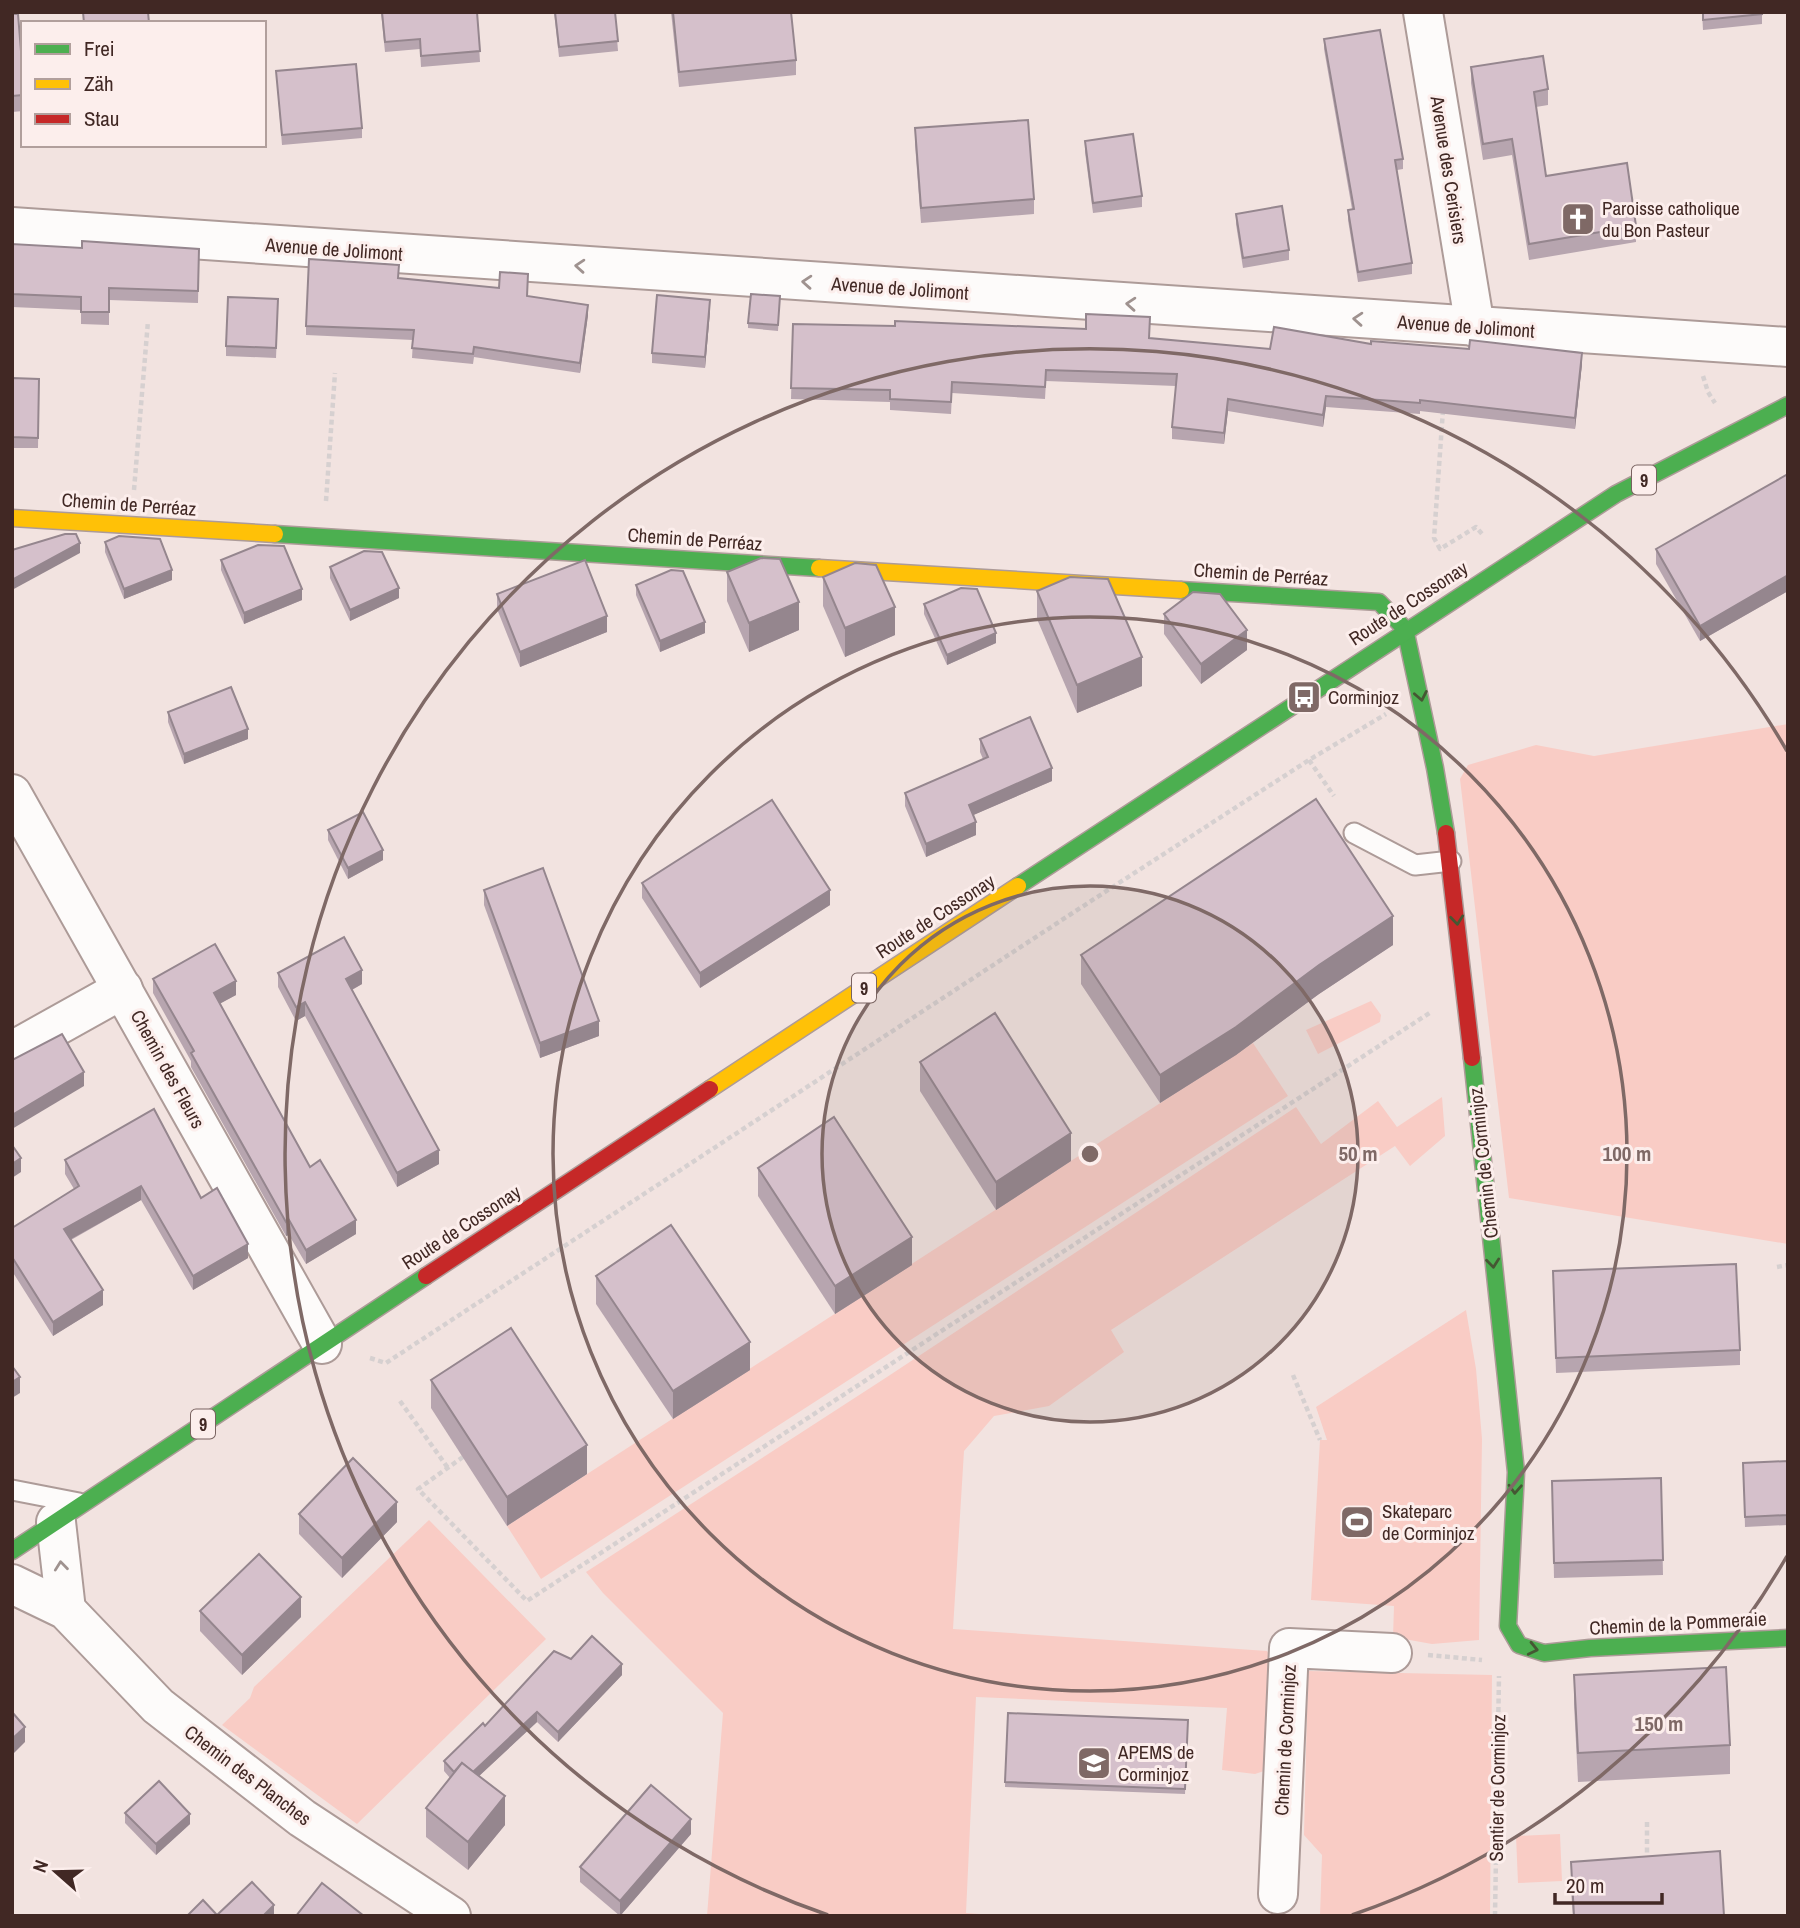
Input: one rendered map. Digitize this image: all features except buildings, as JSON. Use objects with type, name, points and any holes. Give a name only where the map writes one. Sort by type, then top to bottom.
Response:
[{"type":"street","name":"Avenue des Cerisiers","points":[[1423,12],[1475,327]]},
{"type":"street","name":"Avenue de Jolimont","points":[[12,227],[1788,347]]},
{"type":"street","name":"Route de Cossonay","points":[[12,1551],[1405,629],[1616,494],[1788,405]]},
{"type":"street","name":"Chemin de Perréaz","points":[[12,518],[1379,602],[1405,629]]},
{"type":"street","name":"Chemin de Corminjoz","points":[[1405,629],[1435,768],[1451,861],[1516,1472],[1508,1626],[1516,1643],[1532,1651],[1570,1651]]},
{"type":"street","name":"Chemin des Fleurs","points":[[12,794],[322,1344]]},
{"type":"street","points":[[12,1051],[123,989]]},
{"type":"street","points":[[66,1610],[70,1513]]},
{"type":"street","name":"Chemin des Planches","points":[[12,1584],[66,1610],[158,1706],[302,1818],[452,1916]]},
{"type":"street","name":"Chemin de la Pommeraie","points":[[1570,1651],[1788,1639]]},
{"type":"street","name":"Chemin de Corminjoz","points":[[1278,1894],[1289,1648],[1392,1653]]},
{"type":"lane","points":[[1353,833],[1415,865],[1451,861]]},
{"type":"lane","points":[[12,1490],[70,1513]]},
{"type":"path","points":[[131,526],[148,321]]},
{"type":"path","points":[[324,537],[335,373]]},
{"type":"path","points":[[1443,407],[1434,538],[1440,549],[1476,527],[1483,536]]},
{"type":"path","points":[[322,1344],[386,1363],[1339,741]]},
{"type":"path","points":[[1309,760],[1335,796]]},
{"type":"path","points":[[463,1457],[418,1489],[527,1601],[1441,1006]]},
{"type":"path","points":[[1777,1267],[1788,1265]]},
{"type":"path","points":[[1293,1375],[1321,1440]]},
{"type":"path","points":[[400,1401],[448,1468]]},
{"type":"path","points":[[1392,1653],[1484,1660]]},
{"type":"path","name":"Sentier de Corminjoz","points":[[1495,1916],[1498,1668]]},
{"type":"path","points":[[1647,1822],[1647,1872]]},
{"type":"shaded area","points":[[1788,724],[1788,1244],[1509,1198],[1460,779],[1468,765],[1536,745],[1594,756]]},
{"type":"shaded area","points":[[1371,1001],[1381,1015],[1380,1022],[1318,1054],[1306,1030]]},
{"type":"shaded area","points":[[1253,1043],[1288,1096],[541,1579],[507,1526]]},
{"type":"shaded area","points":[[1442,1097],[1445,1136],[1410,1166],[1395,1146],[1111,1330],[1124,1352],[1049,1406],[994,1416],[964,1451],[953,1629],[1267,1651],[1276,1665],[1264,1771],[1255,1774],[1222,1770],[1227,1708],[976,1697],[966,1913],[1006,1916],[707,1916],[723,1713],[603,1593],[586,1572],[1296,1107],[1321,1144],[1378,1101],[1397,1127]]},
{"type":"shaded area","points":[[1466,1310],[1476,1369],[1482,1439],[1479,1640],[1432,1644],[1393,1637],[1394,1606],[1311,1600],[1320,1440],[1327,1440],[1316,1407]]},
{"type":"shaded area","points":[[429,1520],[546,1639],[357,1824],[222,1725],[250,1698],[254,1687]]},
{"type":"shaded area","points":[[1308,1671],[1492,1675],[1490,1916],[1320,1916],[1322,1855],[1304,1835]]},
{"type":"shaded area","points":[[1560,1834],[1562,1881],[1518,1883],[1516,1836]]},
{"type":"traffic: fast","points":[[1018,886],[1616,494],[1788,405]]},
{"type":"traffic: fast","points":[[275,534],[819,568]]},
{"type":"traffic: fast","points":[[1181,590],[1379,602],[1405,629],[1446,833]]},
{"type":"traffic: fast","points":[[1472,1058],[1516,1472],[1508,1626],[1519,1645],[1544,1653],[1590,1648],[1788,1638]]},
{"type":"traffic: fast","points":[[12,1551],[426,1276]]},
{"type":"traffic: slow","points":[[12,518],[275,534]]},
{"type":"traffic: slow","points":[[819,568],[1181,590]]},
{"type":"traffic: slow","points":[[710,1089],[1018,886]]},
{"type":"traffic: jam","points":[[1446,833],[1472,1058]]},
{"type":"traffic: jam","points":[[426,1276],[710,1089]]},
{"type":"place","name":"Paroisse catholique du Bon Pasteur","points":[[1578,219]]},
{"type":"place","name":"Corminjoz","points":[[1304,697]]},
{"type":"place","name":"Skateparc de Corminjoz","points":[[1357,1522]]},
{"type":"place","name":"APEMS de Corminjoz","points":[[1094,1763]]}]
